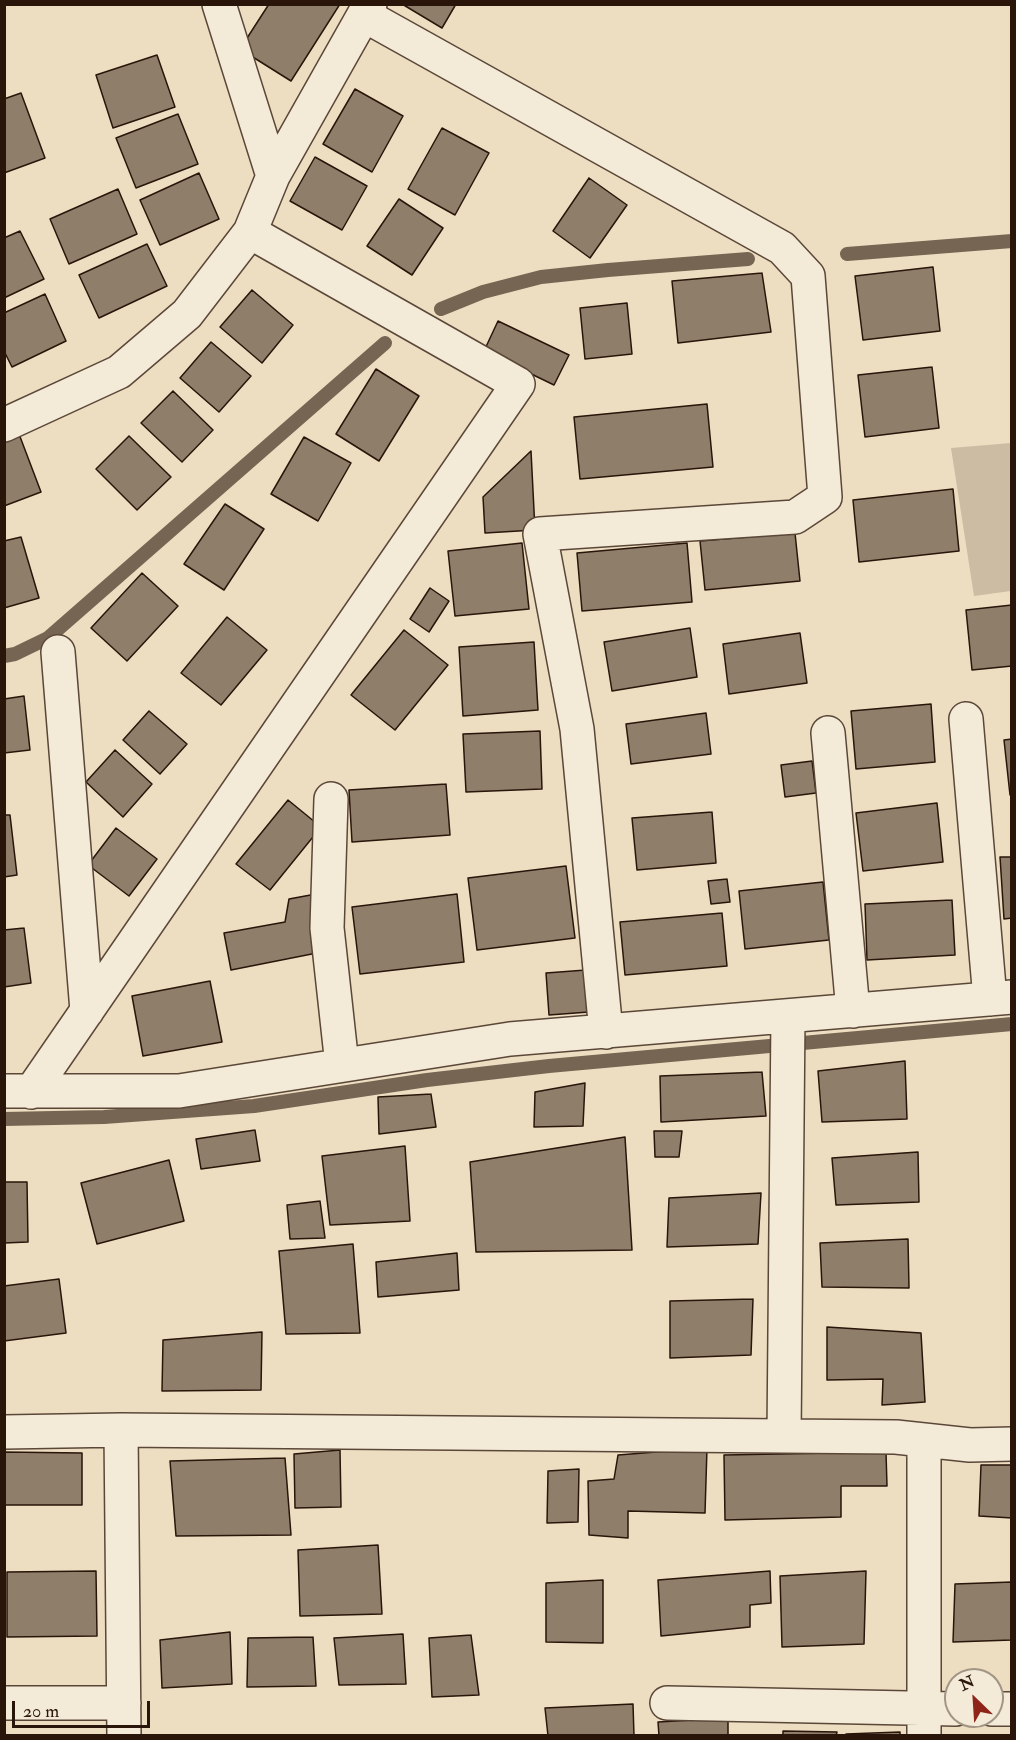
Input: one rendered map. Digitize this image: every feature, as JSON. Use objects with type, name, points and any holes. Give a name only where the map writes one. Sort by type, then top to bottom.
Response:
[{"type":"street","points":[[219,4],[273,176]]},
{"type":"street","points":[[4,425],[119,372],[187,314],[250,232],[273,176],[367,10],[782,248],[808,276],[825,497],[795,517],[540,534],[578,729],[606,1032]]},
{"type":"street","points":[[18,1091],[87,1011],[518,384],[250,232]]},
{"type":"street","points":[[58,652],[87,1011]]},
{"type":"street","points":[[18,1091],[179,1091],[510,1039],[606,1032],[788,1038],[854,1011],[1001,998],[966,719]]},
{"type":"street","points":[[828,733],[854,1011]]},
{"type":"street","points":[[331,800],[327,928],[342,1065]]},
{"type":"street","points":[[784,1436],[788,1038]]},
{"type":"street","points":[[121,1430],[124,1736]]},
{"type":"street","points":[[4,1432],[121,1430],[896,1437],[970,1445],[1011,1444]]},
{"type":"street","points":[[667,1703],[935,1718],[924,1441]]},
{"type":"street","points":[[4,1703],[124,1703]]},
{"type":"shaded area","points":[[1011,443],[1011,591],[974,596],[951,448]]},
{"type":"building","points":[[269,4],[340,4],[291,81],[240,49]]},
{"type":"building","points":[[402,4],[456,4],[442,28]]},
{"type":"building","points":[[157,55],[175,107],[113,128],[96,75]]},
{"type":"building","points":[[355,89],[403,116],[372,172],[323,144]]},
{"type":"building","points":[[21,93],[45,158],[4,173],[4,99]]},
{"type":"building","points":[[178,114],[198,164],[136,188],[116,138]]},
{"type":"building","points":[[442,128],[489,153],[455,215],[408,189]]},
{"type":"building","points":[[315,157],[367,186],[342,230],[290,201]]},
{"type":"building","points":[[199,173],[219,219],[160,245],[140,200]]},
{"type":"building","points":[[589,178],[627,205],[590,258],[553,231]]},
{"type":"building","points":[[118,189],[137,234],[69,264],[50,219]]},
{"type":"building","points":[[399,199],[443,228],[412,275],[367,246]]},
{"type":"building","points":[[20,231],[44,279],[4,298],[4,238]]},
{"type":"building","points":[[147,244],[167,286],[99,318],[79,275]]},
{"type":"building","points":[[933,267],[940,331],[863,340],[855,276]]},
{"type":"building","points":[[762,273],[771,332],[678,343],[672,281]]},
{"type":"building","points":[[252,290],[293,325],[262,363],[220,327]]},
{"type":"building","points":[[45,294],[66,341],[12,367],[4,351],[4,313]]},
{"type":"building","points":[[627,303],[632,354],[585,359],[580,308]]},
{"type":"building","points":[[498,321],[569,355],[554,385],[484,351]]},
{"type":"building","points":[[211,342],[251,376],[219,412],[180,378]]},
{"type":"building","points":[[932,367],[939,428],[865,437],[858,375]]},
{"type":"building","points":[[376,369],[419,396],[379,461],[336,434]]},
{"type":"building","points":[[173,391],[213,430],[182,462],[141,423]]},
{"type":"building","points":[[707,404],[713,467],[580,479],[574,417]]},
{"type":"building","points":[[19,434],[41,492],[4,506],[4,441]]},
{"type":"building","points":[[129,436],[171,477],[137,510],[96,469]]},
{"type":"building","points":[[304,437],[351,463],[318,521],[271,494]]},
{"type":"building","points":[[531,451],[535,530],[485,533],[483,497]]},
{"type":"building","points":[[953,489],[959,551],[859,562],[853,500]]},
{"type":"building","points":[[225,504],[264,529],[224,590],[184,564]]},
{"type":"building","points":[[795,533],[800,581],[705,590],[700,541]]},
{"type":"building","points":[[21,537],[39,598],[4,608],[4,541]]},
{"type":"building","points":[[522,543],[529,609],[455,616],[448,551]]},
{"type":"building","points":[[687,543],[692,602],[582,611],[577,553]]},
{"type":"building","points":[[142,573],[178,606],[127,661],[91,628]]},
{"type":"building","points":[[430,588],[449,601],[429,632],[410,619]]},
{"type":"building","points":[[1012,605],[1012,666],[972,670],[966,610]]},
{"type":"building","points":[[227,617],[267,650],[221,705],[181,673]]},
{"type":"building","points":[[690,628],[697,677],[612,691],[604,642]]},
{"type":"building","points":[[404,630],[448,665],[395,730],[351,695]]},
{"type":"building","points":[[800,633],[807,683],[729,694],[723,644]]},
{"type":"building","points":[[534,642],[538,710],[463,716],[459,647]]},
{"type":"building","points":[[24,696],[30,750],[4,753],[4,699]]},
{"type":"building","points":[[931,704],[935,762],[856,769],[851,711]]},
{"type":"building","points":[[149,711],[187,744],[160,774],[123,740]]},
{"type":"building","points":[[706,713],[711,754],[631,764],[626,724]]},
{"type":"building","points":[[540,731],[542,789],[466,792],[463,734]]},
{"type":"building","points":[[1012,739],[1012,794],[1010,795],[1004,740]]},
{"type":"building","points":[[115,750],[152,784],[123,817],[86,782]]},
{"type":"building","points":[[812,761],[816,793],[785,797],[781,765]]},
{"type":"building","points":[[446,784],[450,835],[352,842],[349,790]]},
{"type":"building","points":[[288,800],[321,827],[270,890],[236,864]]},
{"type":"building","points":[[937,803],[943,862],[863,871],[856,813]]},
{"type":"building","points":[[712,812],[716,863],[637,870],[632,818]]},
{"type":"building","points":[[4,815],[10,815],[17,875],[4,877]]},
{"type":"building","points":[[116,828],[157,859],[129,896],[88,865]]},
{"type":"building","points":[[1000,857],[1012,857],[1012,918],[1004,919]]},
{"type":"building","points":[[566,866],[575,938],[477,950],[468,878]]},
{"type":"building","points":[[727,879],[730,902],[711,904],[708,881]]},
{"type":"building","points":[[823,882],[829,940],[745,949],[739,891]]},
{"type":"building","points":[[316,894],[327,951],[231,970],[224,933],[285,922],[289,899]]},
{"type":"building","points":[[457,894],[464,962],[360,974],[352,907]]},
{"type":"building","points":[[952,900],[955,955],[867,960],[865,904]]},
{"type":"building","points":[[722,913],[727,966],[625,975],[620,922]]},
{"type":"building","points":[[24,928],[31,983],[4,987],[4,930]]},
{"type":"building","points":[[586,970],[589,1012],[549,1015],[546,973]]},
{"type":"building","points":[[210,981],[222,1042],[143,1056],[132,996]]},
{"type":"building","points":[[905,1061],[907,1119],[822,1122],[818,1071]]},
{"type":"building","points":[[762,1072],[766,1116],[661,1122],[660,1076]]},
{"type":"building","points":[[585,1083],[583,1126],[534,1127],[535,1092]]},
{"type":"building","points":[[431,1094],[436,1127],[379,1134],[378,1097]]},
{"type":"building","points":[[255,1130],[260,1161],[201,1169],[196,1139]]},
{"type":"building","points":[[654,1131],[682,1131],[679,1157],[655,1157]]},
{"type":"building","points":[[625,1137],[632,1250],[476,1252],[470,1162]]},
{"type":"building","points":[[405,1146],[410,1221],[330,1225],[322,1156]]},
{"type":"building","points":[[918,1152],[919,1202],[836,1205],[832,1158]]},
{"type":"building","points":[[169,1160],[184,1221],[97,1244],[81,1183]]},
{"type":"building","points":[[4,1182],[27,1182],[28,1242],[4,1243]]},
{"type":"building","points":[[761,1193],[758,1244],[667,1247],[669,1198]]},
{"type":"building","points":[[320,1201],[325,1238],[290,1239],[287,1205]]},
{"type":"building","points":[[908,1239],[909,1288],[822,1287],[820,1243]]},
{"type":"building","points":[[353,1244],[360,1333],[286,1334],[279,1251]]},
{"type":"building","points":[[457,1253],[459,1290],[378,1297],[376,1262]]},
{"type":"building","points":[[59,1279],[66,1333],[4,1341],[4,1286]]},
{"type":"building","points":[[753,1299],[751,1355],[670,1358],[670,1301]]},
{"type":"building","points":[[827,1327],[921,1333],[925,1402],[882,1405],[883,1379],[827,1380]]},
{"type":"building","points":[[262,1332],[261,1390],[162,1391],[163,1340]]},
{"type":"building","points":[[707,1448],[705,1513],[628,1511],[628,1538],[589,1535],[588,1481],[614,1479],[618,1455]]},
{"type":"building","points":[[340,1450],[341,1507],[295,1508],[294,1454]]},
{"type":"building","points":[[4,1452],[82,1453],[82,1505],[4,1505]]},
{"type":"building","points":[[886,1452],[887,1486],[841,1486],[841,1517],[725,1520],[724,1455]]},
{"type":"building","points":[[285,1458],[291,1535],[176,1536],[170,1461]]},
{"type":"building","points":[[981,1465],[1012,1465],[1012,1518],[979,1516]]},
{"type":"building","points":[[579,1469],[578,1522],[547,1523],[548,1471]]},
{"type":"building","points":[[378,1545],[382,1614],[300,1616],[298,1550]]},
{"type":"building","points":[[96,1571],[97,1636],[7,1637],[7,1572]]},
{"type":"building","points":[[770,1571],[771,1603],[750,1605],[750,1627],[661,1636],[658,1580]]},
{"type":"building","points":[[866,1571],[864,1644],[782,1647],[780,1576]]},
{"type":"building","points":[[603,1580],[603,1643],[546,1642],[546,1583]]},
{"type":"building","points":[[1012,1582],[1012,1640],[953,1642],[955,1584]]},
{"type":"building","points":[[230,1632],[232,1684],[162,1688],[160,1640]]},
{"type":"building","points":[[403,1634],[406,1684],[339,1685],[334,1638]]},
{"type":"building","points":[[471,1635],[479,1695],[432,1697],[429,1638]]},
{"type":"building","points":[[313,1637],[316,1686],[247,1687],[248,1638]]},
{"type":"building","points":[[633,1704],[634,1736],[548,1736],[545,1708]]},
{"type":"building","points":[[728,1718],[728,1736],[659,1736],[658,1722]]},
{"type":"building","points":[[783,1731],[837,1732],[836,1736],[783,1736]]},
{"type":"building","points":[[900,1732],[900,1736],[846,1736],[846,1734]]},
{"type":"waterway","points":[[847,254],[1012,241]]},
{"type":"waterway","points":[[441,309],[483,292],[541,277],[748,259]]},
{"type":"waterway","points":[[4,656],[15,654],[48,638],[385,343]]},
{"type":"waterway","points":[[4,1119],[104,1117],[254,1106],[427,1080],[549,1066],[1012,1024]]}]
